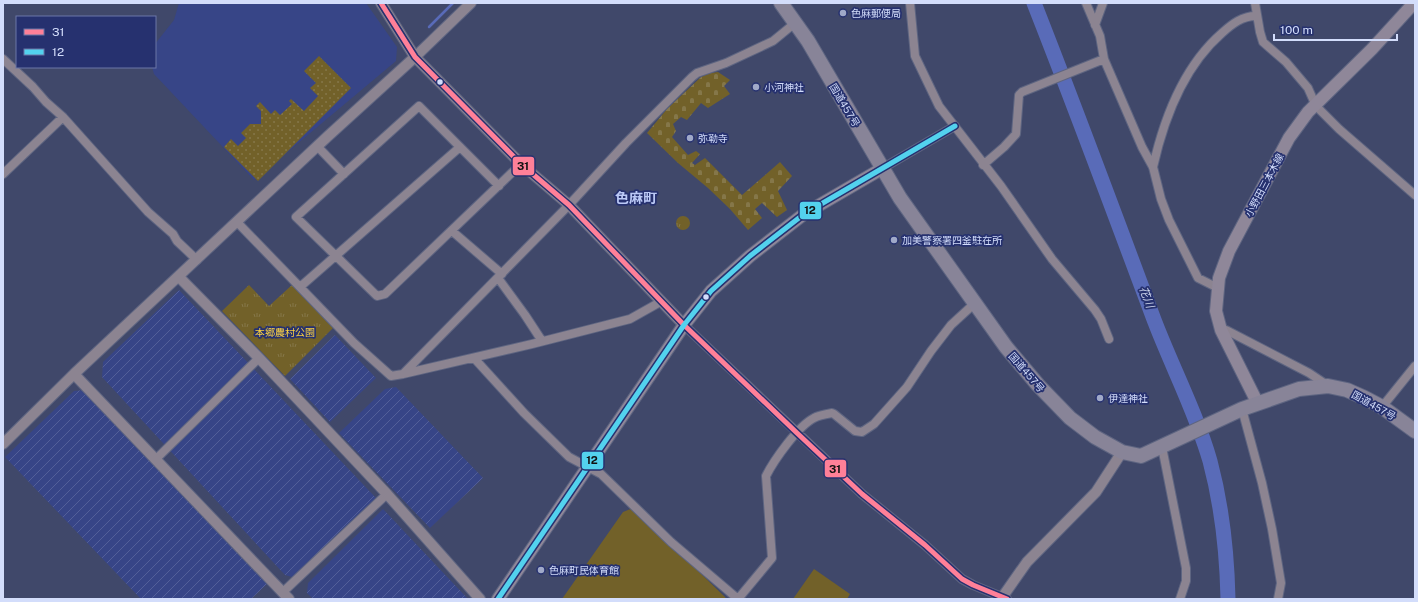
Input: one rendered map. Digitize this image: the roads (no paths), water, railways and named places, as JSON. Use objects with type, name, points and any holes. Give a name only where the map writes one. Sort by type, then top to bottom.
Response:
[{"type":"highway","name":"国道457号","points":[[781,3],[795,22],[900,198],[1006,347],[1038,385],[1070,418],[1095,437],[1122,452],[1141,456],[1242,409],[1299,389],[1328,386],[1347,390],[1365,398],[1382,407],[1415,431]]},
{"type":"main road","name":"小野田三本木線","points":[[1258,404],[1221,330],[1216,311],[1222,268],[1229,251],[1289,138],[1308,112],[1316,106],[1414,3]]},
{"type":"main road","points":[[498,599],[684,325],[711,290],[750,256],[804,214],[883,168]]},
{"type":"street","points":[[381,3],[415,57],[521,164],[570,205],[684,325],[797,433],[862,494],[925,545],[962,579],[1003,598],[1027,562],[1096,492],[1122,452]]},
{"type":"street","points":[[3,444],[74,374],[317,146],[415,57],[471,3]]},
{"type":"street","points":[[910,3],[915,56],[939,106],[983,165],[1001,186],[1052,259],[1095,310],[1101,319],[1108,339]]},
{"type":"street","points":[[1086,3],[1100,36],[1102,60],[1142,147],[1153,167],[1161,199],[1169,220],[1198,278],[1218,288]]},
{"type":"street","points":[[1095,25],[1103,3]]},
{"type":"street","points":[[1255,3],[1256,16],[1264,42],[1286,62],[1308,88],[1316,106],[1415,195]]},
{"type":"street","points":[[1153,167],[1162,130],[1180,89],[1195,64],[1212,42],[1233,23],[1250,16],[1256,16]]},
{"type":"street","points":[[403,374],[570,205],[626,142],[692,77],[697,73],[746,54],[773,41],[795,22]]},
{"type":"street","points":[[3,59],[33,87],[46,102],[63,116],[148,212],[173,234],[197,260]]},
{"type":"street","points":[[983,165],[1004,147],[1016,134],[1019,96],[1022,92],[1102,60]]},
{"type":"street","points":[[499,186],[419,106],[296,217],[377,296],[385,294],[452,231],[499,186],[521,164]]},
{"type":"street","points":[[3,174],[63,116]]},
{"type":"street","points":[[883,168],[955,126]]},
{"type":"street","points":[[317,146],[344,174]]},
{"type":"street","points":[[300,287],[460,147]]},
{"type":"street","points":[[237,222],[354,343],[391,376],[474,358],[630,319],[662,301]]},
{"type":"street","points":[[452,231],[500,276],[542,341]]},
{"type":"street","points":[[179,277],[259,358],[387,494],[480,599]]},
{"type":"street","points":[[474,358],[538,428],[571,459],[601,474],[671,542],[738,599],[772,558],[766,476],[770,468],[797,433],[814,418],[832,413],[855,431],[862,432],[866,430],[874,424],[907,388],[931,351],[951,325],[975,303]]},
{"type":"street","points":[[1221,330],[1226,330],[1309,373],[1328,386]]},
{"type":"street","points":[[156,459],[259,358]]},
{"type":"street","points":[[1382,407],[1415,366]]},
{"type":"street","points":[[74,374],[286,596],[387,494]]},
{"type":"street","points":[[1242,409],[1262,483],[1272,529],[1281,583],[1278,599]]},
{"type":"street","points":[[1162,447],[1186,568],[1186,581],[1180,599]]},
{"type":"waterway","points":[[429,27],[453,3]]},
{"type":"waterway","name":"花川","points":[[1034,3],[1153,317],[1198,425],[1210,461],[1221,512],[1228,599]]},
{"type":"place","name":"色麻郵便局","points":[[843,13]]},
{"type":"place","name":"小河神社","points":[[756,87]]},
{"type":"place","name":"弥勒寺","points":[[690,138]]},
{"type":"place","name":"加美警察署四釜駐在所","points":[[894,240]]},
{"type":"place","name":"伊達神社","points":[[1100,398]]},
{"type":"place","name":"色麻町民体育館","points":[[541,570]]},
{"type":"district","name":"色麻町","points":[[636,198]]},
{"type":"park label","name":"本郷農村公園","points":[[285,332]]}]
